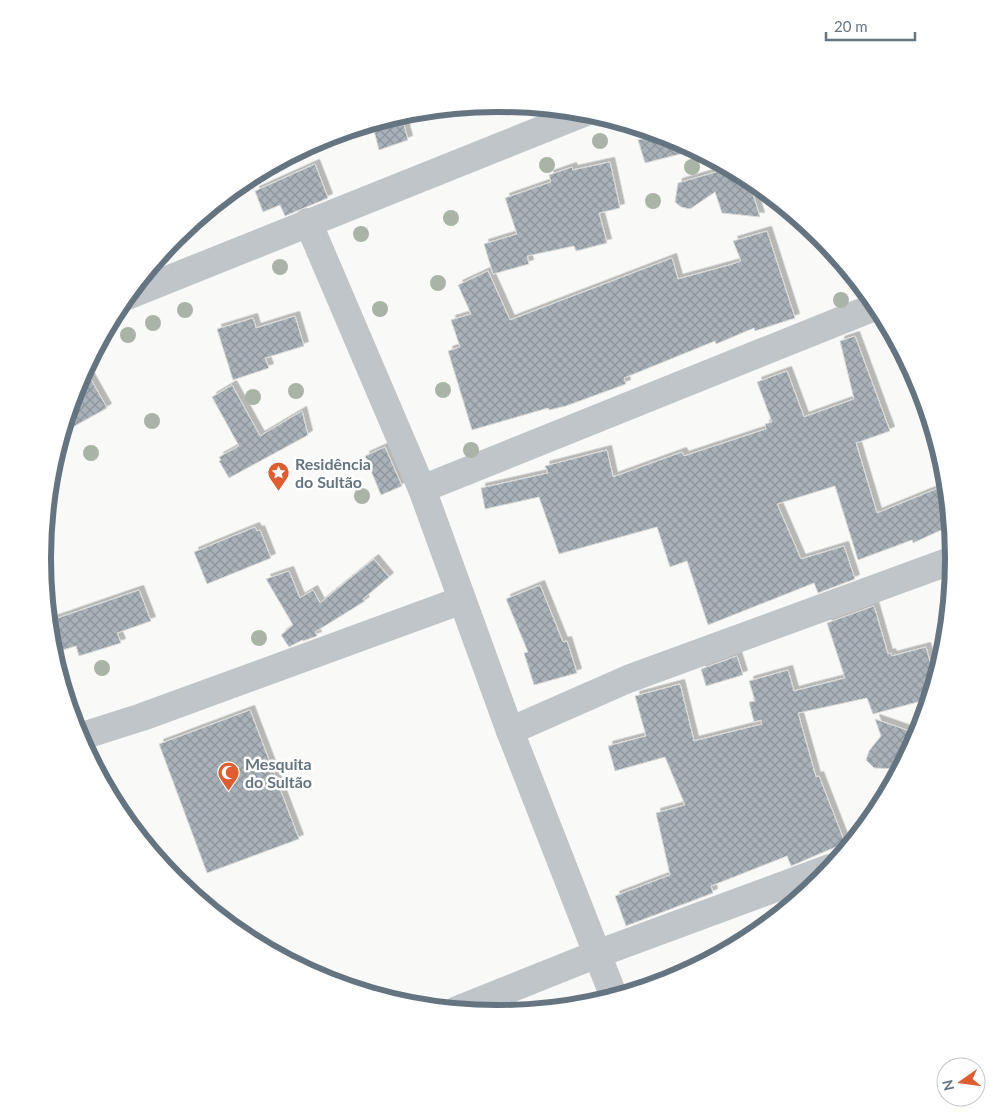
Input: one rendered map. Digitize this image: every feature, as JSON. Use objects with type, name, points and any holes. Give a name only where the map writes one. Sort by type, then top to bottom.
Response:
[{"type":"street","points":[[142,290],[571,118]]},
{"type":"street","points":[[308,222],[422,489],[510,732],[612,991]]},
{"type":"street","points":[[422,489],[869,309]]},
{"type":"street","points":[[510,732],[628,679],[945,563]]},
{"type":"street","points":[[87,734],[142,717],[462,600]]},
{"type":"street","points":[[472,1004],[598,954],[814,874]]},
{"type":"building","points":[[403,122],[408,140],[379,150],[374,129]]},
{"type":"building","points":[[648,137],[685,153],[645,163],[638,140]]},
{"type":"building","points":[[610,162],[620,208],[599,213],[607,243],[576,251],[574,246],[527,256],[529,264],[493,274],[484,244],[517,234],[505,198],[551,182],[549,175],[572,167],[573,170]]},
{"type":"building","points":[[315,164],[328,198],[285,216],[280,205],[263,212],[255,191]]},
{"type":"building","points":[[719,171],[752,191],[760,217],[722,213],[715,192],[690,209],[681,207],[675,202],[678,183]]},
{"type":"building","points":[[767,231],[795,318],[755,331],[754,328],[716,344],[715,341],[624,378],[626,384],[566,406],[549,410],[548,408],[472,430],[448,351],[460,347],[451,320],[471,314],[458,285],[488,271],[510,320],[672,258],[678,279],[733,264],[741,261],[733,241]]},
{"type":"building","points":[[295,316],[304,346],[265,358],[269,368],[233,380],[217,329],[253,318],[256,328]]},
{"type":"building","points":[[855,336],[890,431],[856,443],[877,513],[939,488],[944,529],[913,543],[912,540],[858,560],[835,486],[777,504],[801,559],[844,546],[855,579],[818,593],[814,583],[708,625],[687,561],[670,567],[657,527],[559,554],[539,497],[485,509],[481,488],[548,473],[545,466],[607,450],[613,477],[682,452],[684,456],[766,429],[765,424],[772,422],[757,382],[787,371],[804,417],[854,399],[840,341]]},
{"type":"building","points":[[90,377],[107,408],[71,428]]},
{"type":"building","points":[[232,385],[260,436],[302,411],[308,435],[229,478],[219,461],[221,460],[219,457],[239,446],[212,397]]},
{"type":"building","points":[[385,447],[402,486],[381,495],[365,456]]},
{"type":"building","points":[[255,527],[257,531],[260,530],[271,558],[207,584],[194,552]]},
{"type":"building","points":[[374,559],[389,577],[363,599],[365,601],[315,632],[317,636],[302,640],[289,647],[281,635],[293,625],[266,579],[289,571],[300,598],[313,590],[320,603]]},
{"type":"building","points":[[540,585],[563,642],[567,641],[577,673],[534,685],[524,653],[528,652],[506,599]]},
{"type":"building","points":[[139,590],[151,621],[117,633],[121,643],[79,656],[76,646],[61,651],[55,619]]},
{"type":"building","points":[[874,606],[888,654],[891,653],[892,656],[926,647],[931,667],[921,701],[873,714],[867,698],[798,713],[816,777],[819,776],[844,840],[840,845],[791,866],[787,856],[711,886],[713,893],[626,926],[615,896],[670,875],[656,813],[685,805],[665,757],[615,771],[608,746],[646,736],[635,696],[680,684],[694,741],[762,724],[761,720],[754,722],[749,702],[755,701],[749,681],[788,670],[794,691],[845,678],[827,623]]},
{"type":"building","points":[[737,656],[743,675],[706,686],[701,669]]},
{"type":"building","name":"Mesquita do Sultão","points":[[250,710],[299,839],[207,873],[159,744]]},
{"type":"building","points":[[875,719],[910,731],[892,769],[874,768],[866,760],[869,751],[881,736]]},
{"type":"place","name":"Residência do Sultão","points":[[279,492]]},
{"type":"place","name":"Mesquita do Sultão","points":[[229,792]]}]
